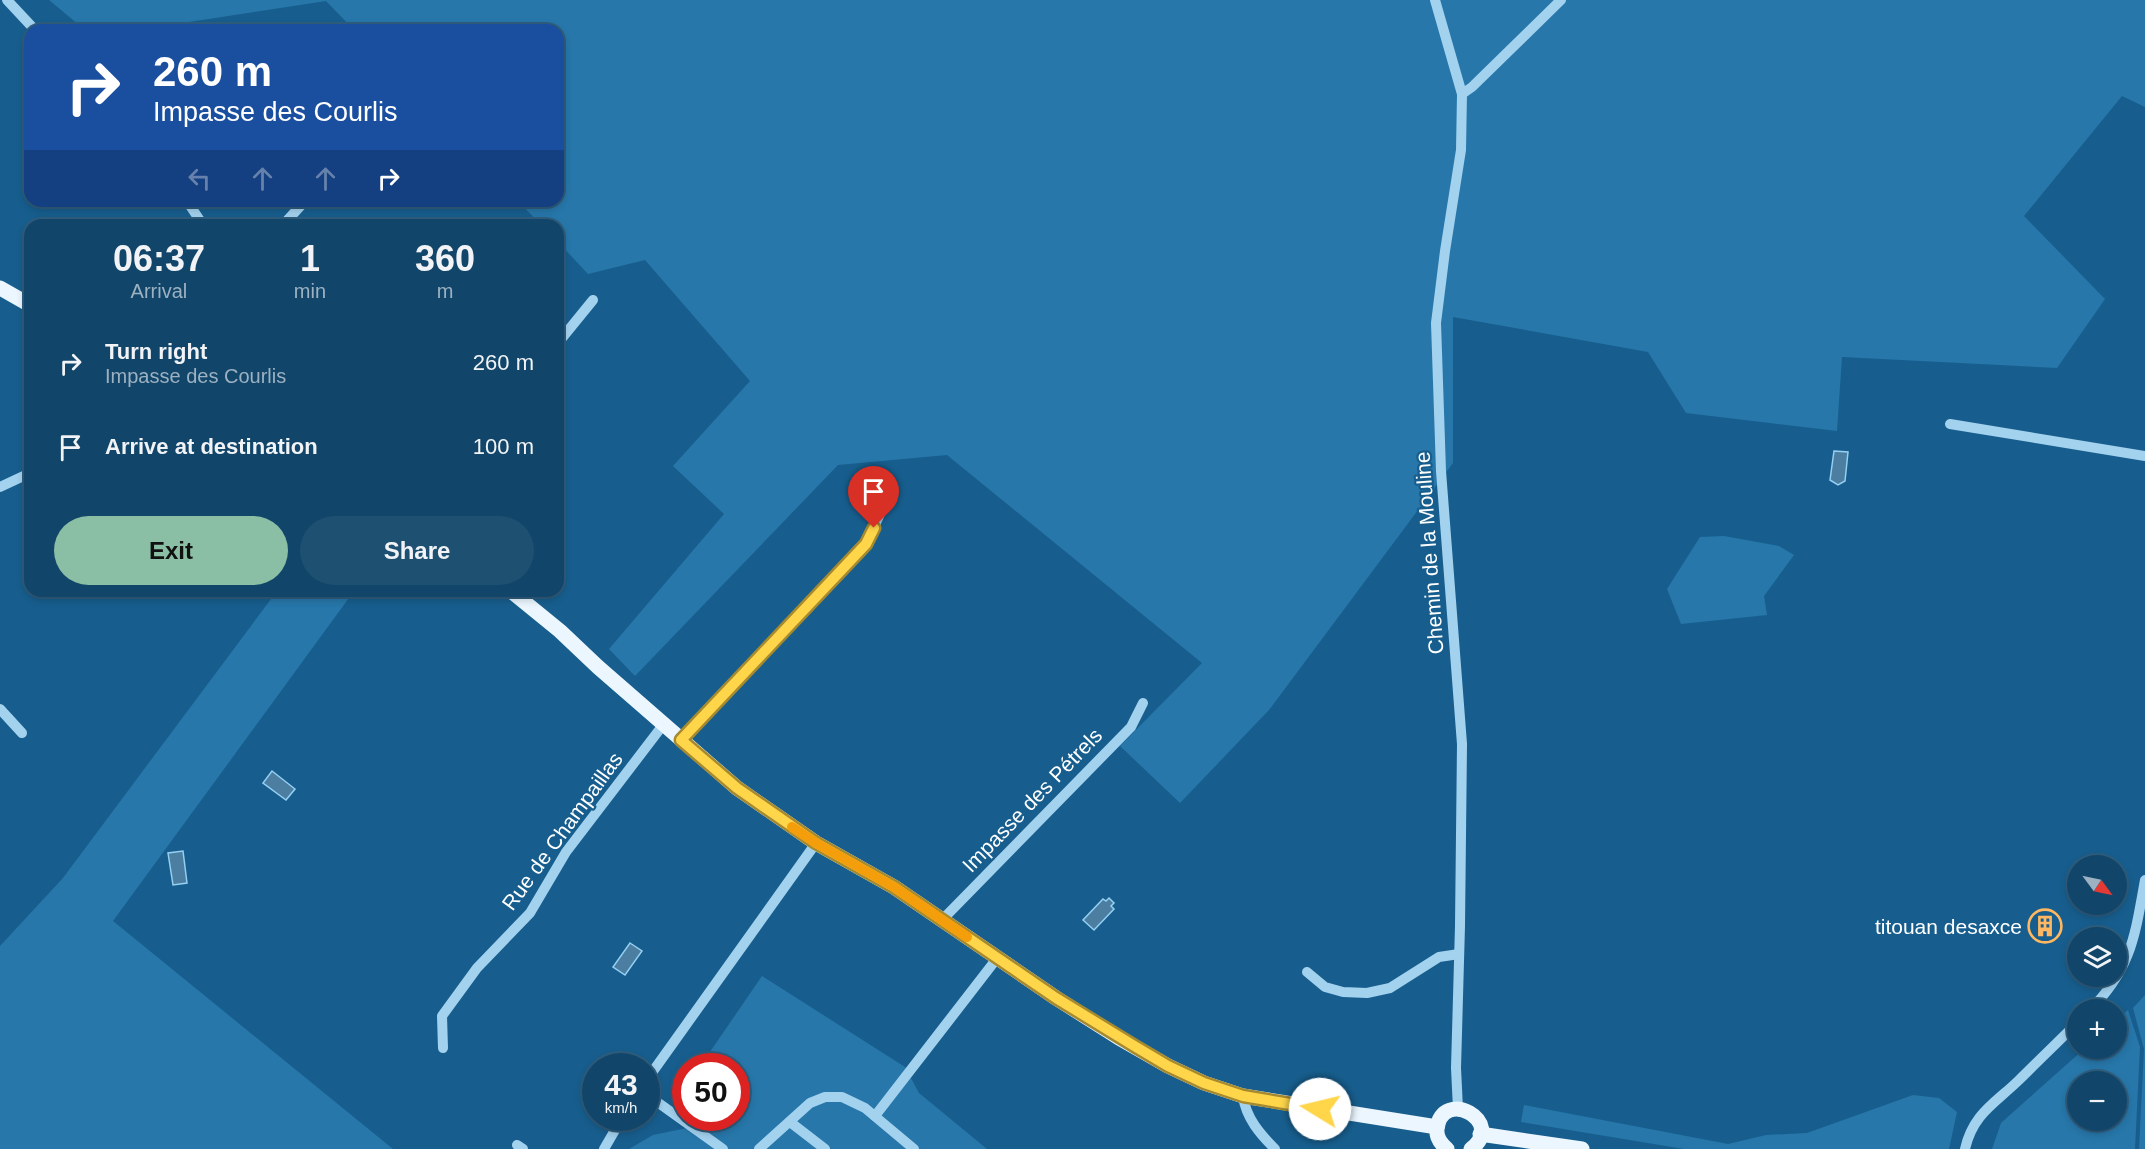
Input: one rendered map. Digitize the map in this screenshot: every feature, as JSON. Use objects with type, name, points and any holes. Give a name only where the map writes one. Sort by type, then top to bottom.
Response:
[{"type":"main road","points":[[0,288],[24,302]]},
{"type":"main road","points":[[518,597],[737,788],[816,843],[894,887],[1056,998],[1168,1066],[1204,1083],[1243,1096],[1437,1128]]},
{"type":"main road","points":[[1447,1149],[1439,1141],[1437,1128],[1444,1114],[1458,1108],[1476,1116],[1481,1128],[1479,1141],[1471,1149]]},
{"type":"main road","points":[[1480,1134],[1582,1149]]},
{"type":"street","points":[[7,0],[29,24]]},
{"type":"street","name":"Chemin de la Mouline","points":[[1435,0],[1462,94],[1461,150],[1436,323],[1441,471],[1462,744],[1456,1068],[1458,1108]]},
{"type":"street","points":[[1462,94],[1481,79],[1561,0]]},
{"type":"street","points":[[288,219],[300,207]]},
{"type":"street","points":[[564,335],[592,300]]},
{"type":"street","points":[[1950,424],[2145,456]]},
{"type":"street","points":[[0,487],[24,476]]},
{"type":"street","points":[[681,740],[866,544],[881,512]]},
{"type":"street","name":"Impasse des Pétrels","points":[[942,920],[1131,727],[1143,703]]},
{"type":"street","points":[[0,709],[22,733]]},
{"type":"street","name":"Rue de Champaillas","points":[[443,1048],[442,1016],[477,968],[530,913],[566,852],[663,725]]},
{"type":"street","points":[[660,1061],[816,843]]},
{"type":"street","points":[[2099,999],[2115,981],[2129,954],[2145,880]]},
{"type":"street","points":[[1307,972],[1325,987],[1344,992],[1367,993],[1390,988],[1439,957],[1459,954]]},
{"type":"street","points":[[875,1116],[998,957]]},
{"type":"street","points":[[1965,1149],[1972,1125],[1983,1111],[2015,1084],[2067,1033]]},
{"type":"street","points":[[1243,1096],[1244,1105],[1257,1131],[1275,1149]]},
{"type":"street","points":[[759,1149],[810,1103],[825,1097],[842,1097],[854,1101],[875,1116],[914,1149]]},
{"type":"street","points":[[660,1104],[723,1149]]},
{"type":"street","points":[[790,1122],[825,1149]]},
{"type":"street","points":[[604,1149],[614,1131]]},
{"type":"shaded area","points":[[49,0],[2145,0],[2145,107],[2122,96],[2024,216],[2105,299],[2057,368],[1842,357],[1837,431],[1686,413],[1648,352],[1453,317],[1453,463],[1269,710],[1180,803],[1120,746],[1202,663],[947,455],[838,465],[635,676],[609,649],[724,514],[673,466],[750,381],[645,260],[588,274],[564,248],[564,219],[535,219],[524,207],[564,207],[564,24],[348,24],[326,1],[176,24],[78,24]]},
{"type":"shaded area","points":[[1834,451],[1848,452],[1845,481],[1838,485],[1830,480]]},
{"type":"shaded area","points":[[1724,536],[1779,546],[1794,555],[1764,596],[1767,615],[1681,624],[1667,589],[1700,537]]},
{"type":"shaded area","points":[[273,597],[350,597],[113,921],[393,1149],[0,1149],[0,946],[63,878]]},
{"type":"shaded area","points":[[272,771],[295,789],[286,800],[263,783]]},
{"type":"shaded area","points":[[183,851],[187,883],[173,885],[168,853]]},
{"type":"shaded area","points":[[1109,898],[1114,903],[1111,906],[1114,909],[1094,930],[1083,920],[1103,899],[1106,901]]},
{"type":"shaded area","points":[[630,943],[642,951],[625,975],[613,967]]},
{"type":"shaded area","points":[[762,976],[905,1067],[919,1093],[987,1149],[629,1149],[653,1135],[672,1131],[750,1131],[750,1053],[709,1053]]},
{"type":"shaded area","points":[[2145,995],[2145,1149],[2139,1149],[2144,1049],[2133,1008]]},
{"type":"shaded area","points":[[2128,1010],[2140,1047],[2135,1149],[1992,1149],[2001,1123],[2073,1059],[2127,1059]]},
{"type":"shaded area","points":[[1913,1095],[1939,1098],[1957,1112],[1949,1149],[1684,1149],[1521,1122],[1524,1105],[1728,1144],[1766,1135],[1807,1133]]},
{"type":"slow traffic","points":[[792,827],[894,887],[967,937]]},
{"type":"place","name":"titouan desaxce","points":[[2045,926]]},
{"type":"route","points":[[874,528],[866,544],[681,740],[737,788],[816,843],[894,887],[1056,998],[1119,1038],[1168,1066],[1204,1083],[1243,1096],[1320,1109]]}]
